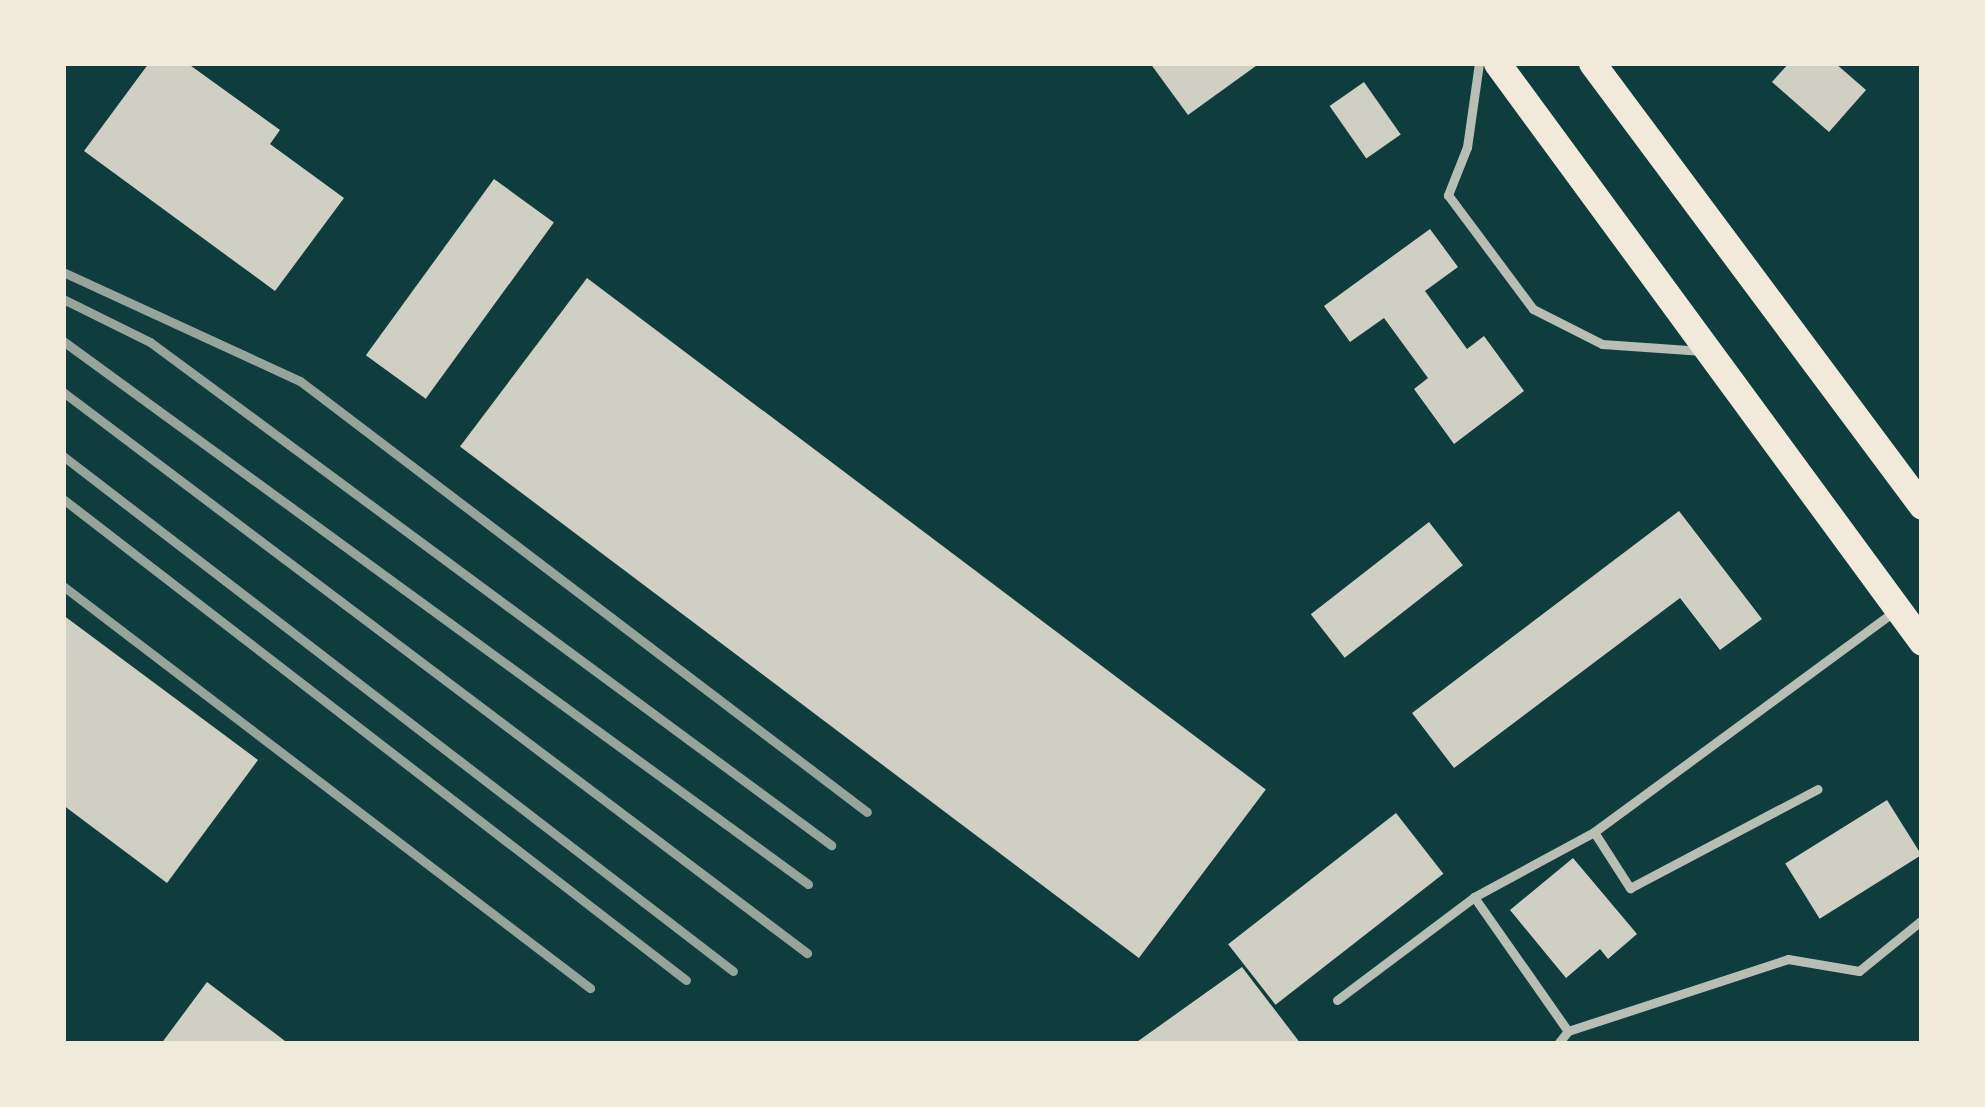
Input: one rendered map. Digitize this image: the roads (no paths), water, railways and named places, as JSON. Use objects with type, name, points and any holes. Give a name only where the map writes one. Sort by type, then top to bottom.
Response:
[{"type":"highway","points":[[1497,63],[1922,642]]},
{"type":"highway","points":[[1592,63],[1922,506]]},
{"type":"lane","points":[[1480,63],[1467,147],[1448,195],[1533,309],[1602,344],[1713,352]]},
{"type":"lane","points":[[1337,1000],[1474,897],[1594,832],[1898,608]]},
{"type":"lane","points":[[1594,832],[1630,888],[1817,789]]},
{"type":"lane","points":[[1474,897],[1568,1031]]},
{"type":"lane","points":[[1558,1044],[1568,1031],[1789,959],[1859,971],[1922,920]]},
{"type":"railway","points":[[63,272],[300,381],[867,812]]},
{"type":"railway","points":[[63,299],[150,342],[831,845]]},
{"type":"railway","points":[[63,341],[808,884]]},
{"type":"railway","points":[[63,392],[807,953]]},
{"type":"railway","points":[[63,456],[733,971]]},
{"type":"railway","points":[[63,499],[686,980]]},
{"type":"railway","points":[[63,586],[590,988]]}]
